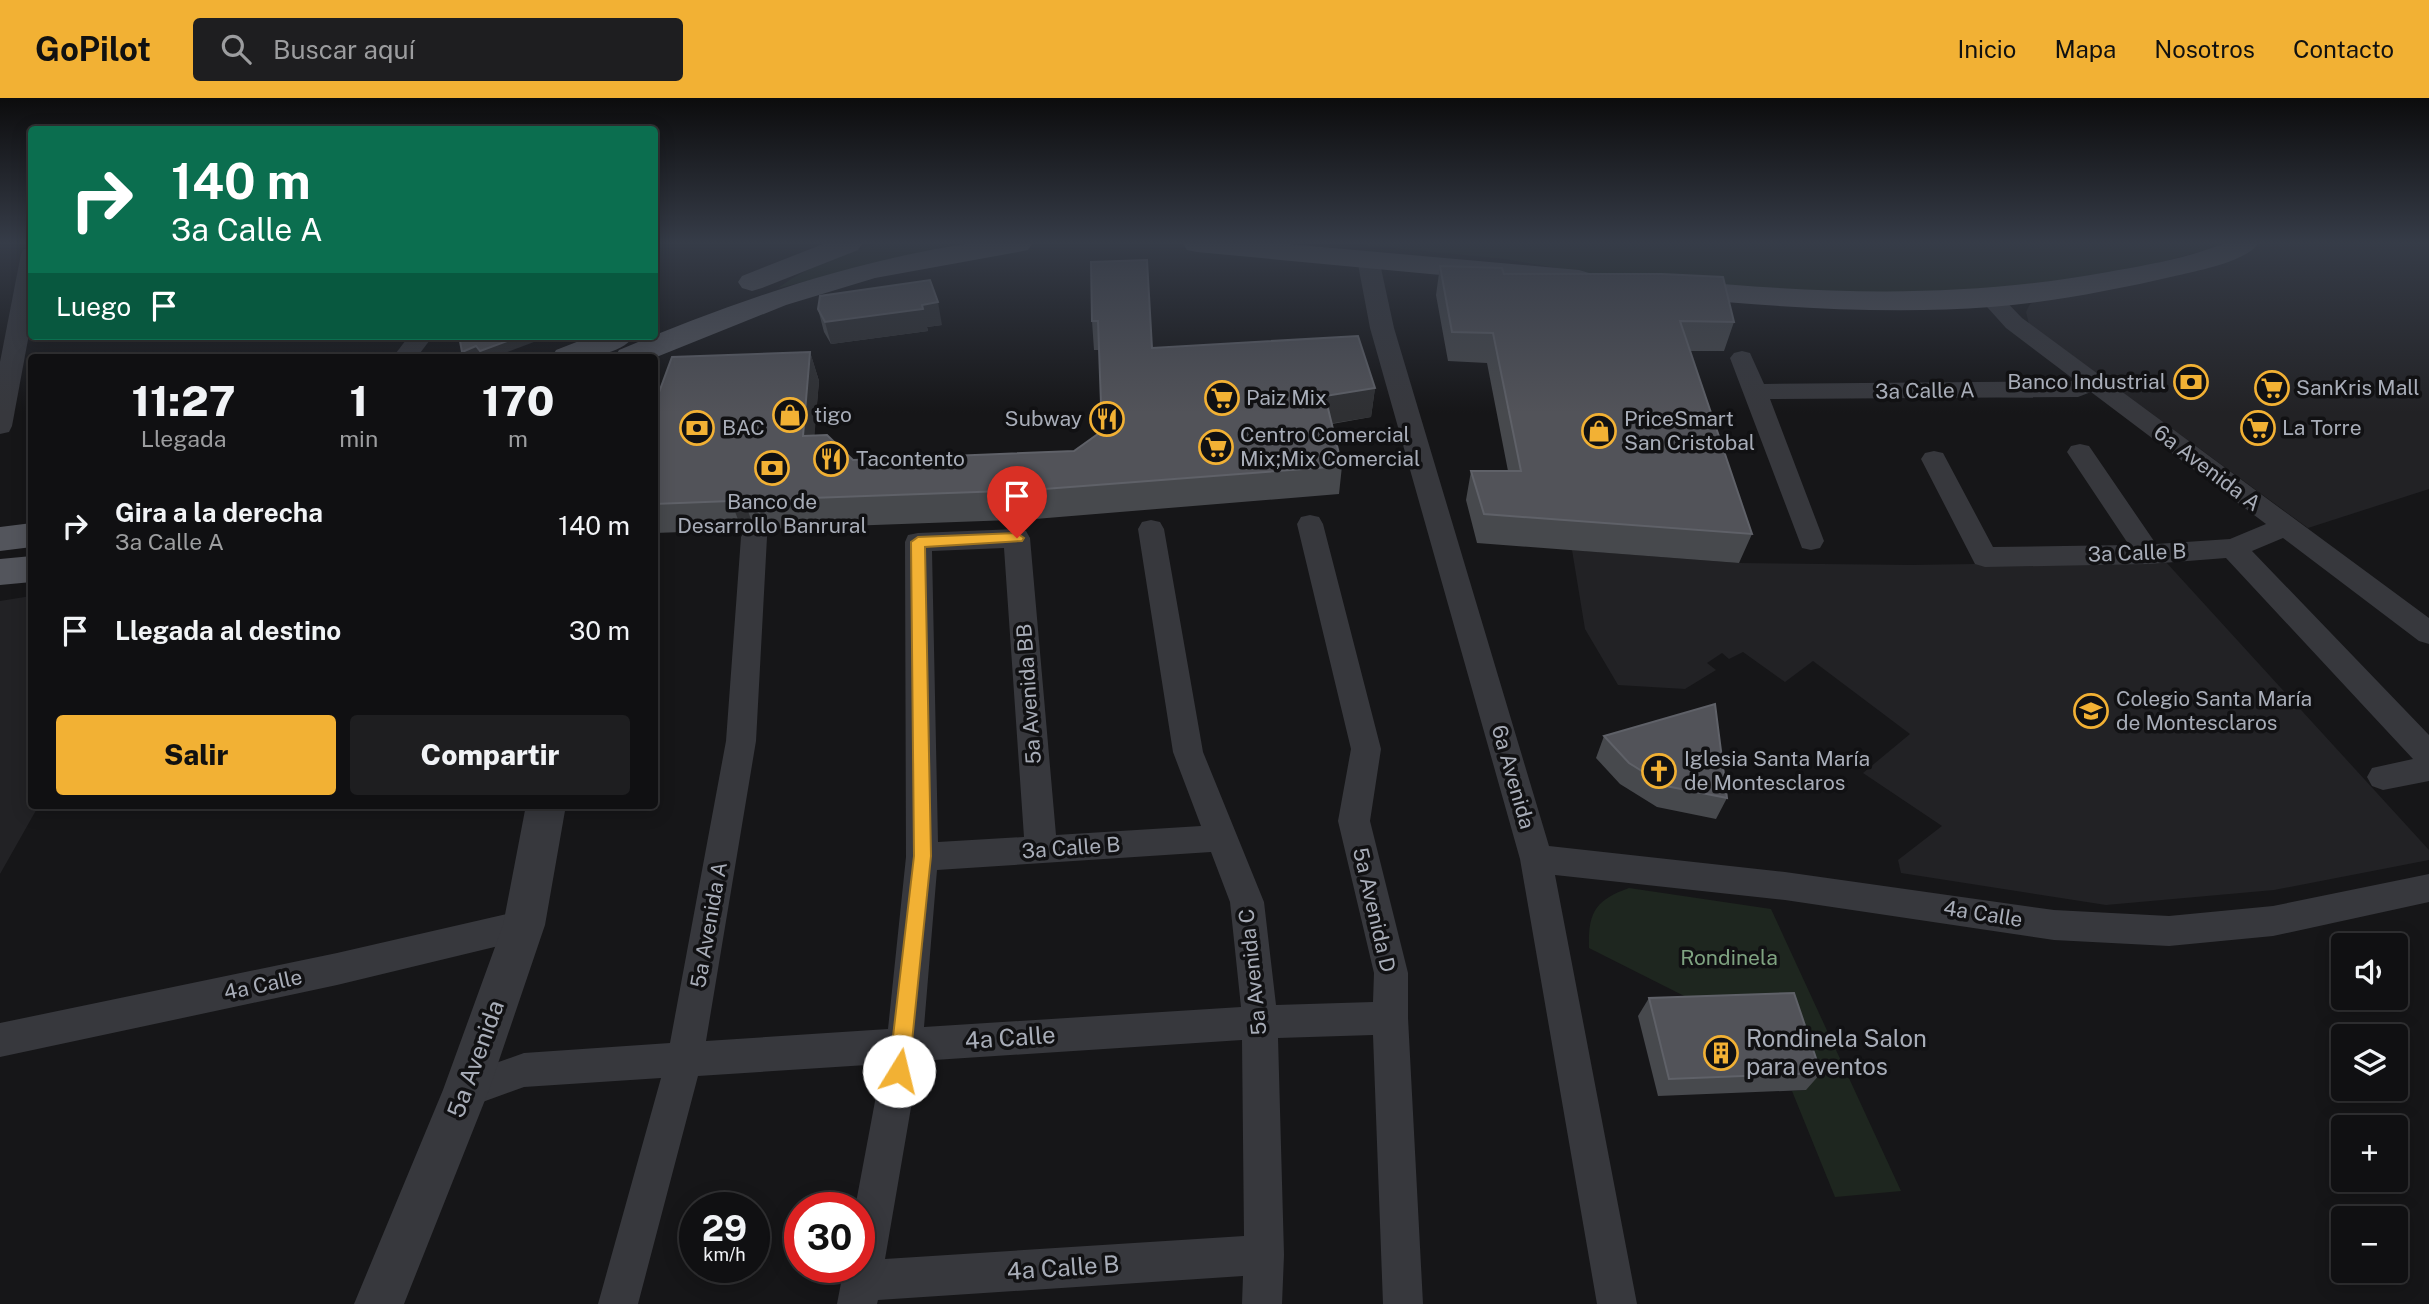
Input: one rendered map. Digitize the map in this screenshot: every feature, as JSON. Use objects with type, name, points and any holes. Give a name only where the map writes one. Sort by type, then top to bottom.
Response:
[{"type":"main road","points":[[658,319],[705,300]]},
{"type":"main road","points":[[658,330],[732,300]]},
{"type":"main road","points":[[658,339],[769,300]]},
{"type":"main road","points":[[1828,300],[1910,300]]},
{"type":"main road","points":[[589,354],[633,348],[656,340]]},
{"type":"main road","points":[[0,539],[28,536]]},
{"type":"main road","points":[[0,572],[28,569]]},
{"type":"street","points":[[0,426],[8,339],[19,300]]},
{"type":"street","name":"6a Avenida","points":[[1376,300],[1382,328],[1443,530],[1536,859],[1617,1304]]},
{"type":"street","name":"6a Avenida A","points":[[1992,300],[2014,323],[2429,633]]},
{"type":"street","points":[[407,354],[418,340]]},
{"type":"street","points":[[1742,358],[1811,541]]},
{"type":"street","name":"3a Calle A","points":[[1755,392],[2078,389],[2093,383]]},
{"type":"street","points":[[2080,452],[2149,554]]},
{"type":"street","name":"3a Calle B","points":[[1934,459],[1985,557],[2149,554],[2233,548],[2285,527]]},
{"type":"street","name":"5a Avenida D","points":[[1310,524],[1366,749],[1353,821],[1391,974],[1390,1018],[1403,1304]]},
{"type":"street","name":"5a Avenida C","points":[[1151,529],[1188,752],[1247,902],[1260,1022],[1264,1255],[1262,1304]]},
{"type":"street","name":"5a Avenida A","points":[[618,1304],[685,1058],[741,741],[754,537]]},
{"type":"street","name":"5a Avenida BB","points":[[922,856],[918,542],[1017,538],[1041,850]]},
{"type":"street","points":[[2233,548],[2429,755]]},
{"type":"street","points":[[2383,777],[2429,768]]},
{"type":"street","name":"5a Avenida","points":[[379,1304],[466,1090],[524,925],[545,809]]},
{"type":"street","name":"3a Calle B","points":[[922,856],[1220,838]]},
{"type":"street","points":[[859,1292],[904,1045],[922,856]]},
{"type":"street","name":"4a Calle","points":[[1536,859],[1785,886],[2054,925],[2169,930],[2273,920],[2429,888]]},
{"type":"street","name":"4a Calle","points":[[0,1040],[326,971],[524,925]]},
{"type":"street","name":"4a Calle","points":[[466,1090],[524,1070],[1260,1022],[1390,1018]]},
{"type":"street","name":"4a Calle B","points":[[859,1292],[1264,1255]]},
{"type":"shaded area","name":"SanKris Mall","points":[[2037,300],[2429,300],[2429,489],[2308,528],[2029,324],[2026,312],[2030,304]]},
{"type":"shaded area","name":"Colegio Santa María de Montesclaros","points":[[1572,550],[1739,563],[1912,565],[2165,561],[2429,850],[2429,860],[2274,890],[2106,905],[1901,873],[1898,860],[1942,826],[1863,773],[1910,734],[1813,661],[1785,682],[1743,652],[1729,659],[1722,653],[1707,663],[1716,670],[1685,689],[1618,685],[1585,629]]},
{"type":"shaded area","points":[[28,596],[28,809],[37,809],[0,874],[0,601]]},
{"type":"green space","name":"Rondinela","points":[[1629,888],[1771,909],[1901,1191],[1835,1197],[1792,1091],[1806,1090],[1718,1013],[1589,948],[1590,926],[1596,909],[1608,898]]},
{"type":"building","points":[[819,300],[938,302],[922,305],[923,309],[825,322],[818,309]]},
{"type":"building","points":[[1092,300],[1149,300],[1152,348],[1358,336],[1375,388],[1325,396],[1342,466],[1031,490],[755,500],[743,497],[731,501],[658,504],[658,395],[672,357],[810,352],[803,436],[827,435],[853,460],[1074,451],[1102,431],[1098,321],[1092,321]]},
{"type":"building","name":"PriceSmart San Cristobal","points":[[1446,300],[1729,300],[1734,322],[1680,321],[1752,534],[1484,514],[1471,471],[1521,471],[1493,333],[1452,332]]},
{"type":"building","points":[[460,340],[510,340],[480,351],[476,346],[462,352]]},
{"type":"building","points":[[1715,704],[1727,798],[1666,786],[1629,763],[1604,736]]},
{"type":"building","name":"Rondinela Salon para eventos","points":[[1794,993],[1821,1073],[1669,1079],[1649,998]]},
{"type":"place","name":"Banco Industrial","points":[[2191,382]]},
{"type":"place","name":"SanKris Mall","points":[[2272,388]]},
{"type":"place","name":"Paiz Mix","points":[[1222,398]]},
{"type":"place","name":"tigo","points":[[790,415]]},
{"type":"place","name":"Subway","points":[[1107,419]]},
{"type":"place","name":"BAC","points":[[697,428]]},
{"type":"place","name":"La Torre","points":[[2258,428]]},
{"type":"place","name":"PriceSmart San Cristobal","points":[[1599,431]]},
{"type":"place","name":"Centro Comercial Mix;Mix Comercial","points":[[1216,447]]},
{"type":"place","name":"Tacontento","points":[[831,459]]},
{"type":"place","name":"Banco de Desarrollo Banrural","points":[[772,468]]},
{"type":"place","name":"Colegio Santa María de Montesclaros","points":[[2091,711]]},
{"type":"place","name":"Iglesia Santa María de Montesclaros","points":[[1659,771]]},
{"type":"place","name":"Rondinela Salon para eventos","points":[[1721,1053]]},
{"type":"route","points":[[899,1071],[904,1045],[922,856],[918,542],[1017,538]]}]
